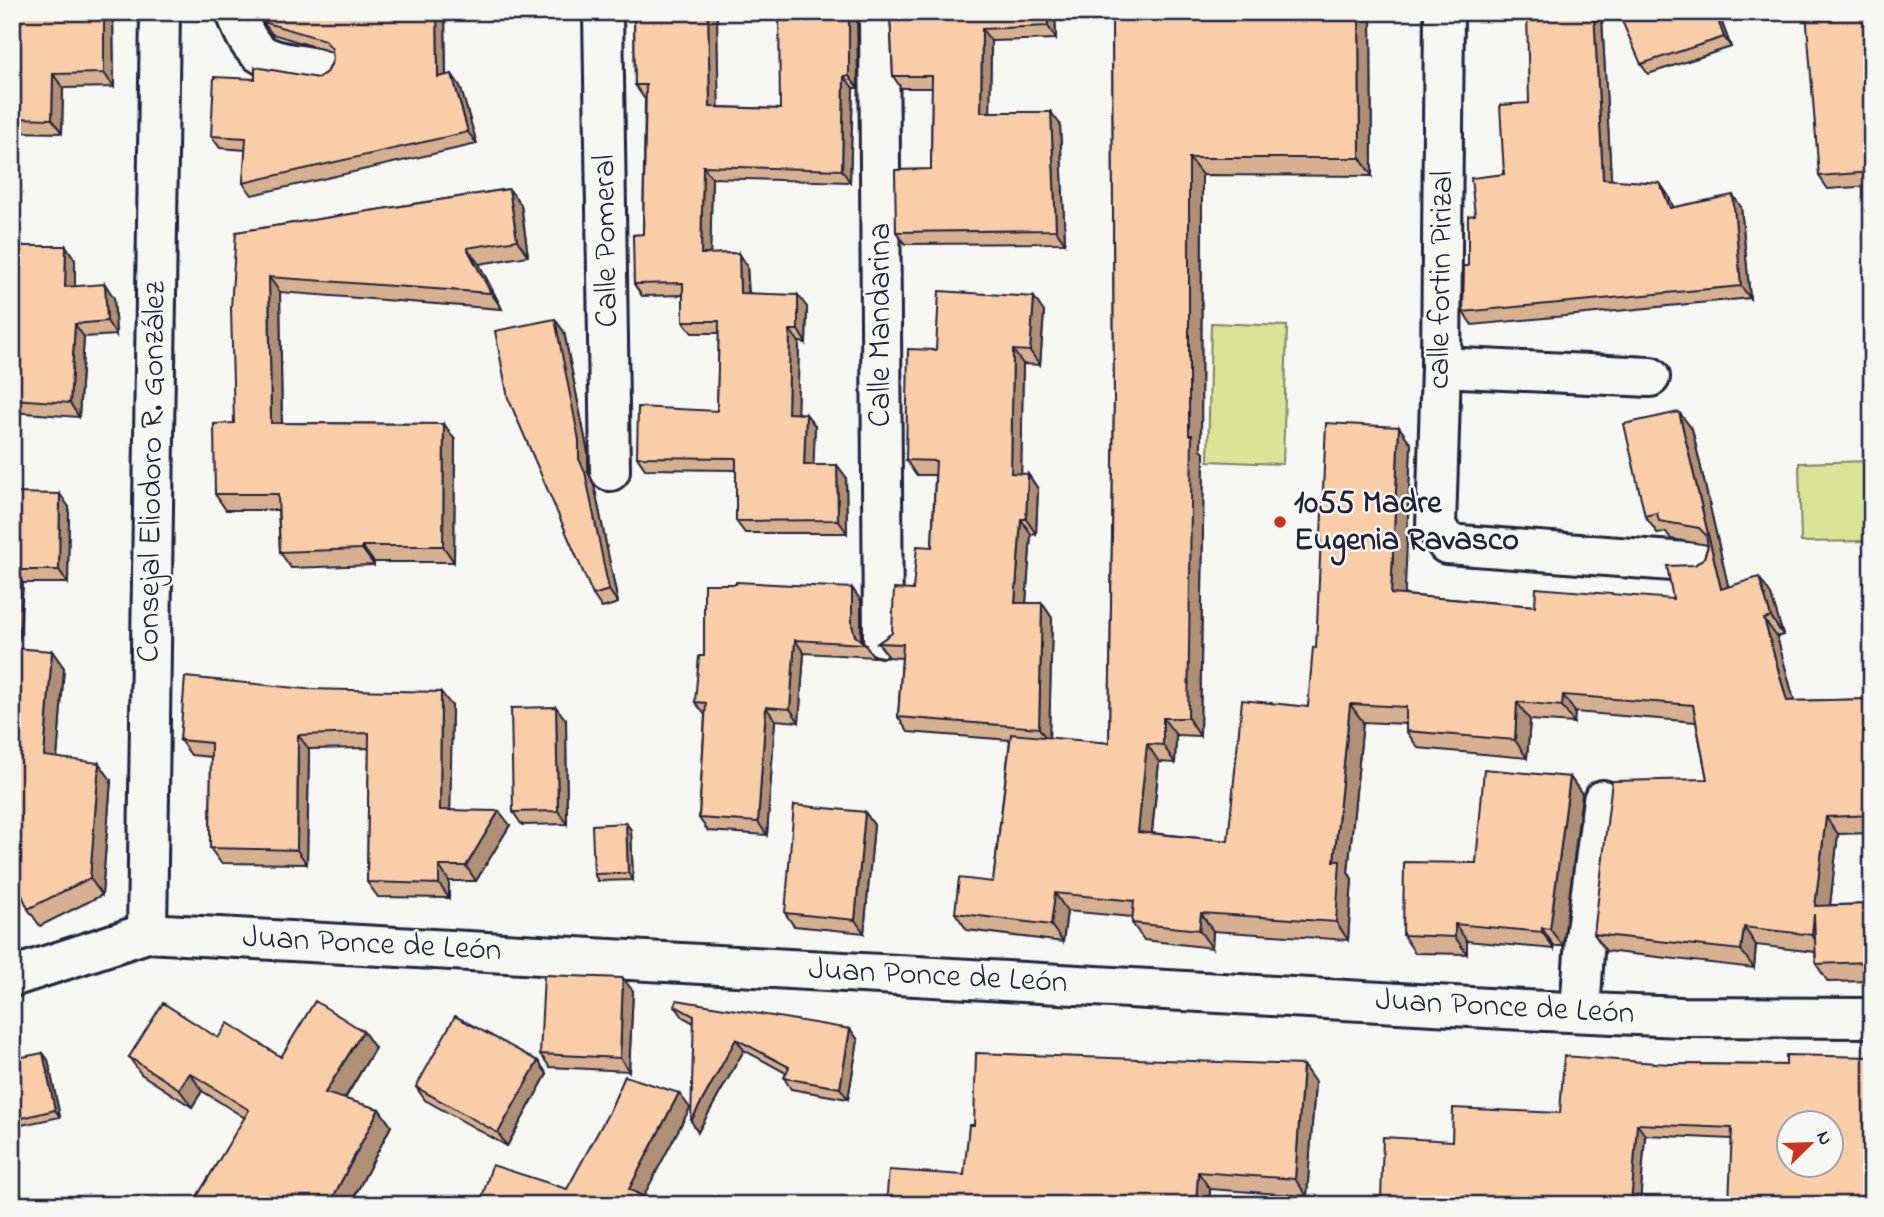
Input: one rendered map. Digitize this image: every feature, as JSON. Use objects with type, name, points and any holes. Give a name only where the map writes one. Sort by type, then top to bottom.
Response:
[{"type":"street","name":"Consejal Eliodoro R. González","points":[[146,933],[160,12]]},
{"type":"street","points":[[236,12],[244,37],[260,56],[320,69]]},
{"type":"street","name":"Calle Pomeral","points":[[603,12],[610,471]]},
{"type":"street","name":"Calle Mandarina","points":[[879,12],[883,637]]},
{"type":"street","name":"calle fortin Pirizal","points":[[1444,12],[1441,367],[1436,526],[1447,544],[1699,563]]},
{"type":"street","points":[[1441,367],[1650,377]]},
{"type":"street","points":[[1580,1012],[1585,938],[1603,800]]},
{"type":"street","name":"Juan Ponce de León","points":[[12,977],[146,933],[1681,1017],[1872,1018]]},
{"type":"green space","points":[[1211,323],[1287,326],[1283,464],[1208,461]]},
{"type":"green space","points":[[1872,461],[1872,541],[1801,542],[1799,463]]},
{"type":"building","points":[[12,12],[104,12],[104,73],[53,74],[52,119],[12,118]]},
{"type":"building","points":[[257,12],[437,12],[438,77],[452,74],[468,132],[243,183],[246,138],[211,136],[214,77],[255,79],[255,67],[318,78],[328,71],[333,60],[332,49],[325,40],[263,22]]},
{"type":"building","points":[[634,12],[708,12],[710,107],[780,109],[779,12],[849,12],[849,76],[844,76],[842,170],[703,166],[701,254],[739,253],[740,293],[798,295],[798,330],[790,330],[788,413],[806,414],[804,465],[837,465],[838,520],[736,521],[736,458],[637,457],[638,407],[717,411],[719,321],[683,321],[683,283],[634,284],[633,235],[643,234],[646,85],[635,85]]},
{"type":"building","points":[[890,12],[1047,12],[1048,26],[982,29],[981,112],[1051,112],[1056,230],[896,232],[895,170],[931,169],[932,76],[893,76]]},
{"type":"building","points":[[1112,12],[1359,12],[1360,158],[1189,158],[1189,435],[1192,435],[1188,718],[1163,718],[1163,745],[1147,744],[1138,832],[1228,841],[1242,700],[1308,707],[1313,647],[1316,648],[1326,423],[1399,427],[1391,594],[1535,606],[1536,588],[1673,599],[1667,566],[1695,565],[1704,558],[1708,546],[1706,535],[1699,528],[1659,521],[1657,513],[1645,516],[1624,424],[1679,412],[1721,589],[1759,577],[1771,617],[1764,619],[1787,701],[1872,699],[1872,815],[1826,817],[1815,906],[1872,904],[1872,952],[1868,952],[1869,962],[1816,964],[1814,914],[1812,935],[1744,927],[1741,950],[1594,934],[1612,781],[1707,779],[1693,705],[1563,695],[1562,706],[1517,702],[1515,740],[1406,731],[1406,707],[1350,704],[1334,861],[1340,861],[1336,922],[1201,913],[1199,930],[1132,923],[1134,901],[1055,893],[1051,925],[955,913],[959,878],[993,882],[1011,734],[1109,743],[1114,399]]},
{"type":"building","points":[[1527,12],[1594,12],[1603,179],[1660,183],[1670,208],[1733,195],[1741,286],[1463,312],[1464,266],[1468,266],[1468,216],[1475,215],[1471,178],[1504,174],[1500,105],[1529,103]]},
{"type":"building","points":[[1618,12],[1715,12],[1724,37],[1641,64]]},
{"type":"building","points":[[1806,12],[1872,12],[1872,172],[1819,176]]},
{"type":"building","points":[[509,189],[517,240],[467,248],[491,293],[269,277],[271,423],[444,424],[443,546],[362,546],[362,549],[280,552],[278,494],[215,494],[214,424],[234,423],[231,308],[236,232]]},
{"type":"building","points":[[12,246],[66,246],[65,287],[105,284],[107,321],[75,324],[70,403],[12,399]]},
{"type":"building","points":[[939,291],[1034,297],[1030,351],[1013,350],[1011,473],[1028,474],[1026,519],[1021,519],[1015,603],[1042,603],[1039,728],[898,717],[903,644],[878,643],[892,633],[894,589],[913,590],[917,546],[932,547],[936,461],[906,460],[908,349],[936,350]]},
{"type":"building","points":[[555,319],[579,440],[579,459],[585,472],[609,590],[593,595],[508,398],[495,331]]},
{"type":"building","points":[[12,493],[60,494],[59,570],[14,570],[12,596]]},
{"type":"building","points":[[736,582],[852,588],[852,625],[855,636],[865,644],[795,640],[790,709],[766,707],[758,822],[699,818],[706,703],[695,702],[699,656],[704,656],[704,584]]},
{"type":"building","points":[[12,648],[52,651],[44,756],[99,763],[90,878],[28,909],[12,872]]},
{"type":"building","points":[[185,677],[306,689],[441,692],[440,810],[499,811],[466,866],[439,866],[439,884],[367,882],[369,733],[298,735],[297,850],[210,848],[211,743],[180,740]]},
{"type":"building","points":[[556,707],[558,811],[513,812],[511,708]]},
{"type":"building","points":[[1484,769],[1570,777],[1550,929],[1542,928],[1542,932],[1455,924],[1455,937],[1403,935],[1404,862],[1476,863]]},
{"type":"building","points":[[794,805],[865,812],[855,920],[785,913]]},
{"type":"building","points":[[626,823],[628,873],[594,874],[592,825]]},
{"type":"building","points":[[544,975],[623,978],[620,1058],[540,1054]]},
{"type":"building","points":[[677,1000],[850,1029],[840,1088],[784,1078],[789,1067],[736,1039],[691,1121],[694,1016],[675,1006]]},
{"type":"building","points":[[315,1001],[363,1031],[325,1093],[379,1109],[329,1205],[192,1205],[249,1110],[190,1073],[179,1089],[129,1057],[163,1003],[218,1038],[228,1023],[281,1057]]},
{"type":"building","points":[[455,1016],[538,1061],[498,1133],[416,1087]]},
{"type":"building","points":[[43,1053],[55,1110],[18,1119],[12,1093],[12,1059]]},
{"type":"building","points":[[976,1053],[1303,1065],[1295,1179],[1198,1172],[1196,1205],[886,1205],[889,1170],[964,1175],[969,1125],[974,1125]]},
{"type":"building","points":[[1786,1055],[1872,1057],[1872,1205],[1729,1205],[1732,1128],[1637,1124],[1631,1205],[1449,1205],[1381,1201],[1383,1137],[1452,1141],[1453,1108],[1560,1113],[1564,1056],[1669,1064],[1786,1065]]},
{"type":"building","points":[[625,1076],[679,1093],[629,1189],[644,1197],[639,1205],[480,1205],[492,1165],[567,1189],[609,1112]]},
{"type":"place","name":"1055 Madre Eugenia Ravasco","points":[[1280,522]]}]
